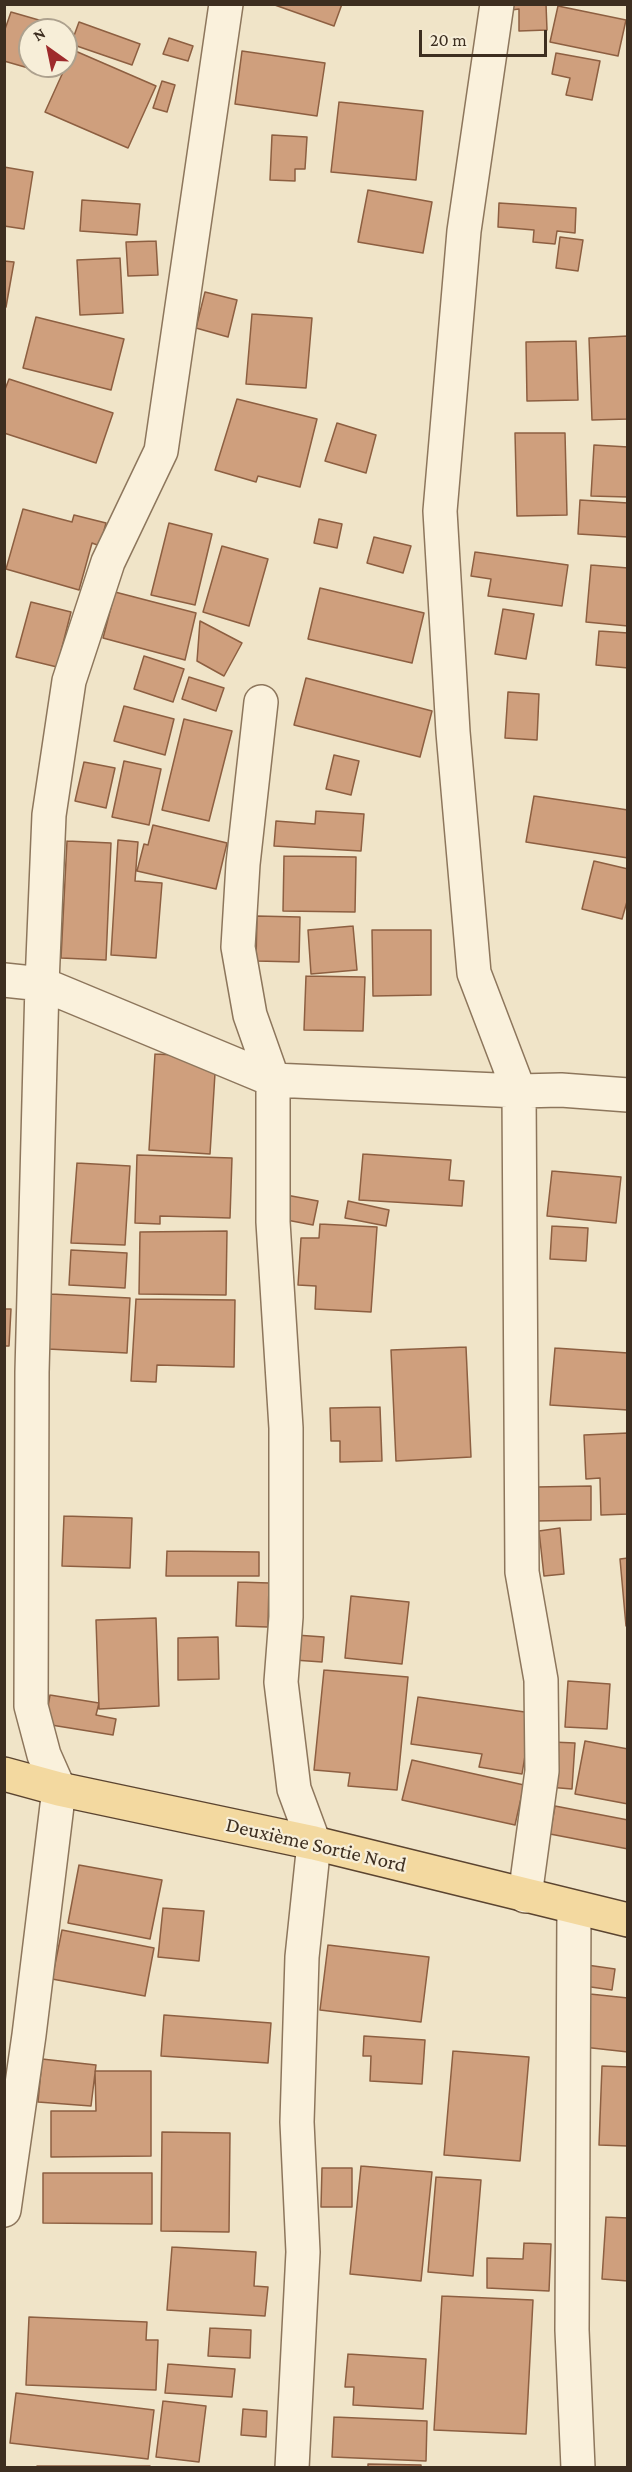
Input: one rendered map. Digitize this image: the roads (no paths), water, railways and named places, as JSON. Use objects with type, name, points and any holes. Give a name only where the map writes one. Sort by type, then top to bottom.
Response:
[{"type":"main road","name":"Deuxième Sortie Nord","points":[[4,1774],[59,1789],[314,1843],[627,1920]]},
{"type":"street","points":[[4,2210],[29,2035],[59,1789],[44,1755],[31,1706],[32,1372],[42,984],[50,815],[69,681],[108,562],[160,452],[226,4]]},
{"type":"street","points":[[497,4],[464,231],[440,511],[453,732],[474,973],[519,1091],[522,1572],[541,1680],[542,1771],[525,1896]]},
{"type":"street","points":[[261,702],[243,864],[238,946],[250,1015],[273,1080],[273,1222],[286,1428],[286,1617],[281,1682],[294,1789],[314,1843],[302,1957],[297,2122],[303,2252],[291,2468]]},
{"type":"street","points":[[4,980],[42,984],[273,1080],[519,1091],[561,1090],[627,1095]]},
{"type":"street","points":[[574,1908],[572,2330],[578,2468]]}]
